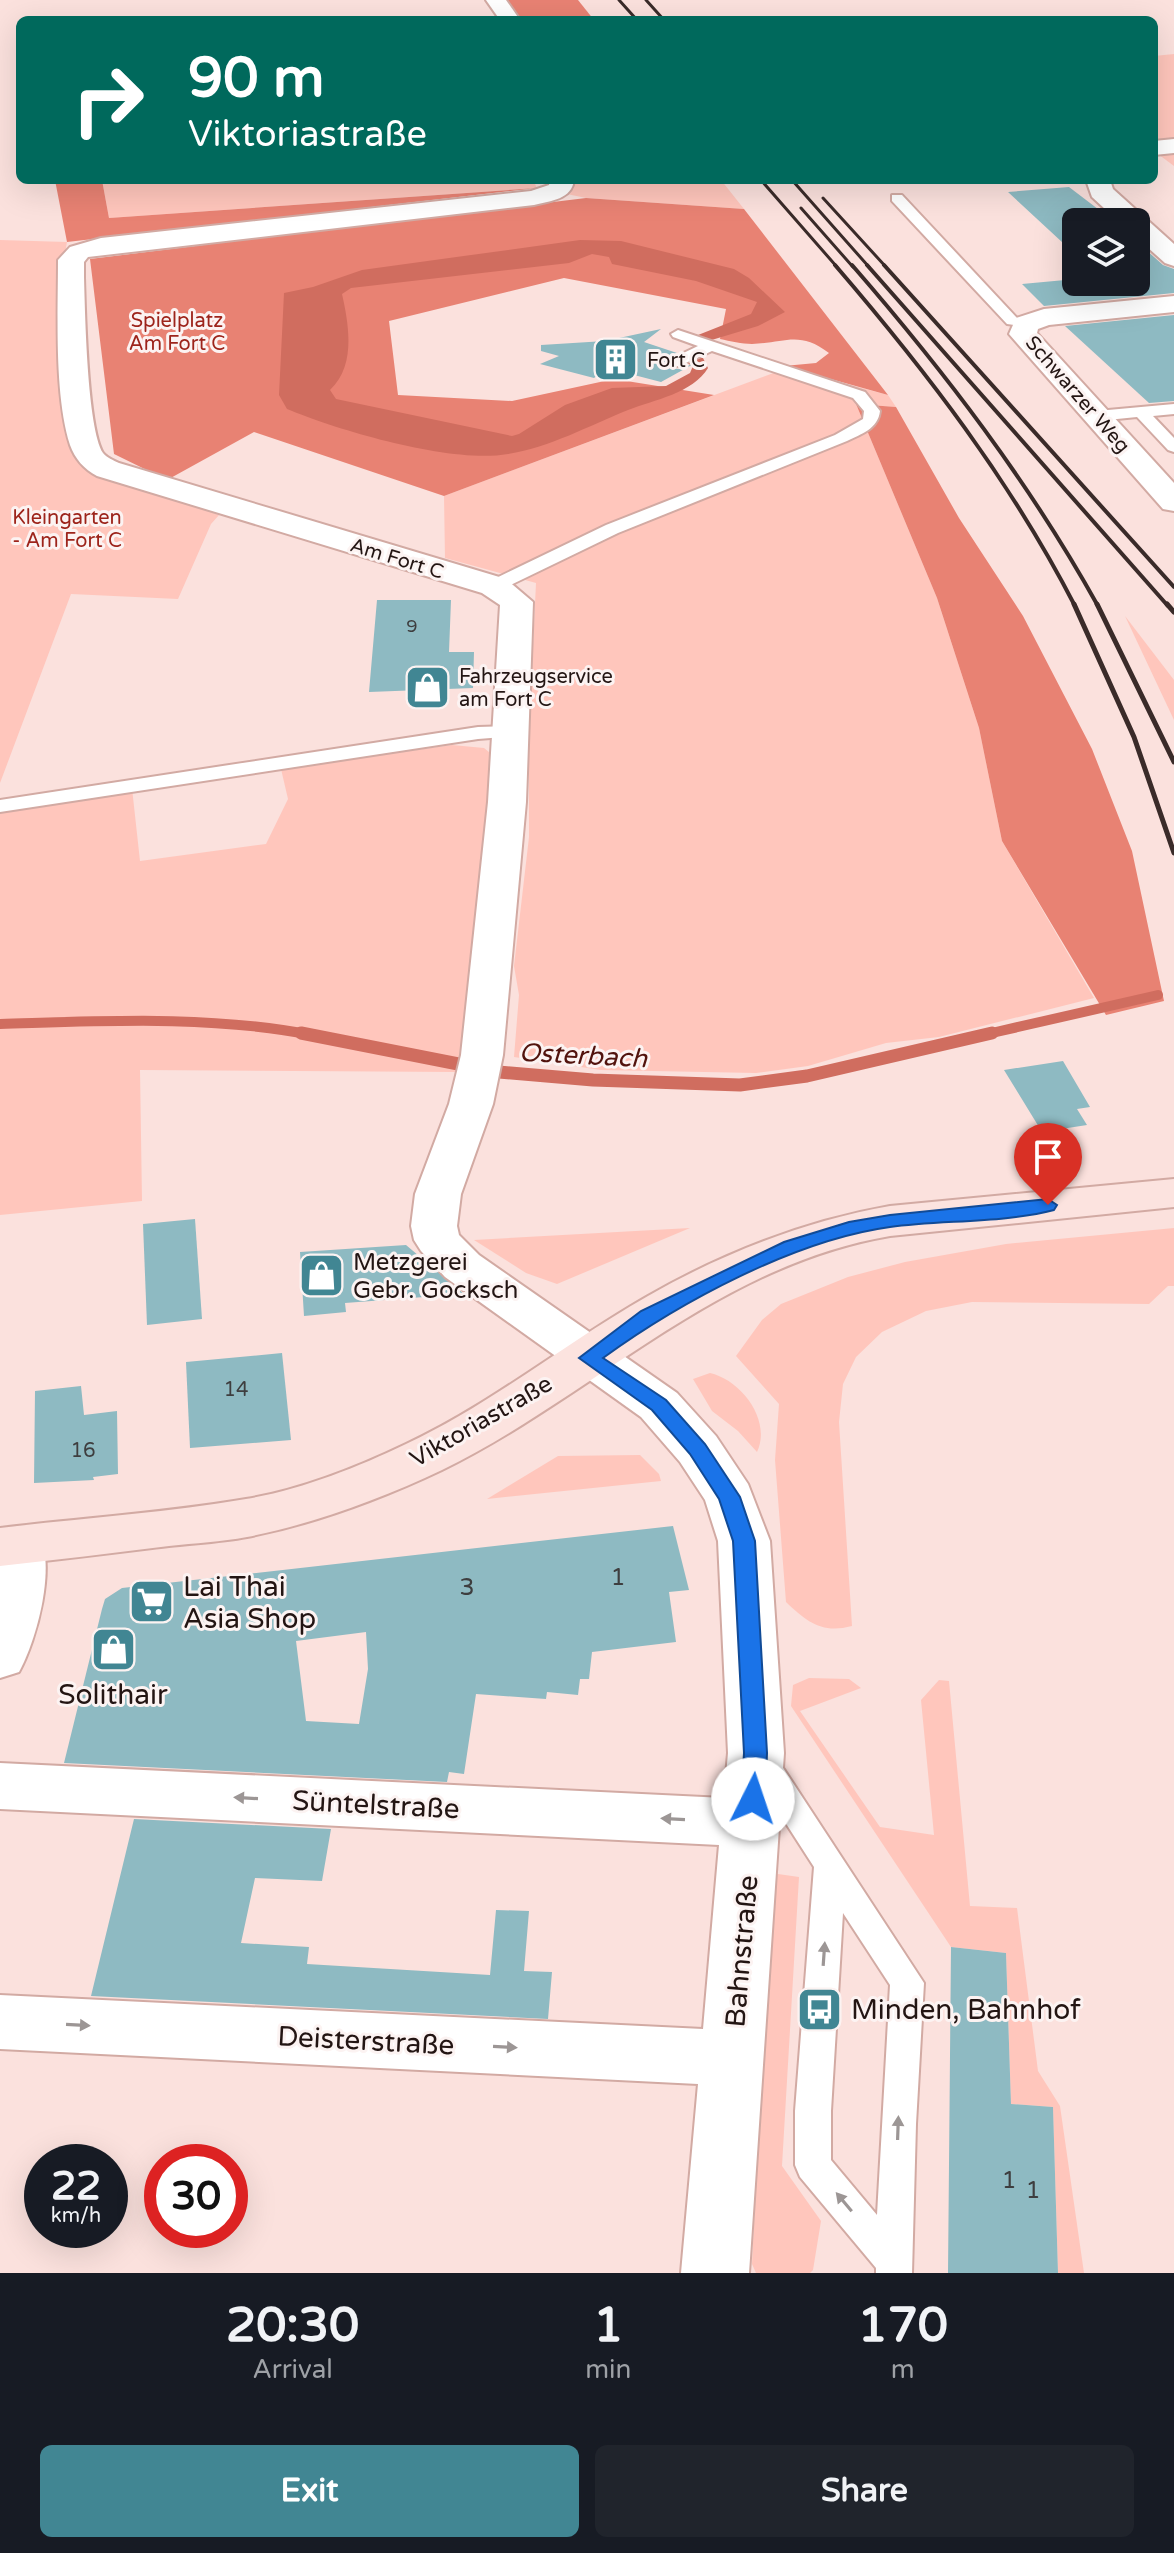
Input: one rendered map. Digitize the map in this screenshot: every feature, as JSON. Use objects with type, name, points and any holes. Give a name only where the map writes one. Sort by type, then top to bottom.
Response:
[{"type":"main road","name":"Viktoriastraße","points":[[9,1546],[247,1518],[321,1499],[424,1457],[589,1358],[648,1316],[791,1246],[849,1228],[890,1221],[1174,1193]]},
{"type":"street","name":"Am Fort C","points":[[494,586],[142,481],[91,458],[83,441],[80,415],[71,260],[79,252],[101,246],[509,201],[556,192],[562,184]]},
{"type":"street","points":[[1099,184],[1101,192],[1119,208]]},
{"type":"street","points":[[1150,236],[1174,258]]},
{"type":"street","name":"Schwarzer Weg","points":[[1174,304],[1044,317],[1026,324],[1023,334],[1174,502]]},
{"type":"street","points":[[494,586],[517,602],[511,732],[480,1065],[438,1194],[434,1226],[437,1240],[462,1266],[589,1358]]},
{"type":"street","name":"Bahnstraße","points":[[589,1358],[659,1405],[698,1449],[730,1497],[744,1541],[756,1753],[715,2273]]},
{"type":"street","points":[[0,1657],[14,1612],[9,1546]]},
{"type":"street","name":"Süntelstraße","points":[[0,1786],[751,1823]]},
{"type":"street","name":"Deisterstraße","points":[[0,2022],[732,2058]]},
{"type":"lane","points":[[897,198],[1012,321],[1026,324]]},
{"type":"lane","points":[[494,586],[612,529],[841,438],[871,420],[872,411],[867,403],[845,388],[702,348],[678,334]]},
{"type":"lane","points":[[674,363],[702,348]]},
{"type":"lane","points":[[1097,416],[1174,409]]},
{"type":"lane","points":[[1141,412],[1174,447]]},
{"type":"lane","points":[[0,806],[478,733],[511,732]]},
{"type":"lane","points":[[756,1753],[907,1983],[898,2124],[894,2268]]},
{"type":"lane","points":[[830,1863],[813,2111],[813,2165],[894,2268]]},
{"type":"green space","points":[[500,0],[578,0],[591,16],[511,16]]},
{"type":"green space","points":[[1174,54],[1174,166],[1158,154],[1158,56]]},
{"type":"green space","points":[[56,184],[103,184],[109,218],[537,188],[67,242]]},
{"type":"green space","points":[[103,184],[535,184],[537,188],[109,218]]},
{"type":"green space","points":[[565,184],[724,184],[744,209],[586,198],[562,193]]},
{"type":"green space","name":"Spielplatz Am Fort C","points":[[586,198],[744,209],[888,395],[784,366],[816,363],[829,353],[809,342],[792,340],[752,344],[720,339],[726,309],[564,278],[389,321],[398,395],[512,401],[614,379],[714,395],[444,496],[254,432],[167,480],[114,454],[90,259]]},
{"type":"green space","name":"Kleingarten - Am Fort C","points":[[0,240],[67,242],[61,278],[71,442],[80,465],[219,515],[211,524],[178,599],[71,594],[0,783]]},
{"type":"green space","points":[[787,368],[888,395],[896,407],[856,404],[937,598],[979,728],[1002,841],[1094,998],[939,1037],[886,1043],[808,1066],[756,1073],[601,1070],[514,1057],[519,995],[514,966],[529,837],[529,729],[536,583],[445,558],[444,496]]},
{"type":"green space","points":[[856,404],[896,407],[959,518],[1023,616],[1092,749],[1132,851],[1164,1001],[1106,1015],[1002,841],[979,728],[937,598]]},
{"type":"green space","points":[[1125,616],[1174,680],[1174,720]]},
{"type":"green space","points":[[452,745],[484,748],[495,757],[467,1034],[456,1072],[140,1070],[142,1201],[0,1215],[0,799],[131,779],[140,861],[266,844],[288,799],[281,769]]},
{"type":"green space","points":[[690,1228],[557,1284],[526,1273],[474,1240]]},
{"type":"green space","points":[[1174,1228],[1174,1286],[1168,1286],[1149,1304],[972,1302],[926,1311],[882,1332],[856,1357],[843,1384],[839,1422],[852,1626],[823,1627],[786,1602],[775,1460],[779,1404],[736,1356],[762,1320],[781,1304],[848,1277],[905,1262],[1006,1244]]},
{"type":"green space","points":[[710,1373],[733,1384],[751,1403],[760,1427],[761,1440],[757,1452],[738,1431],[712,1411],[693,1379]]},
{"type":"green space","points":[[640,1455],[659,1474],[661,1481],[487,1499],[558,1456]]},
{"type":"green space","points":[[809,1678],[849,1679],[861,1688],[800,1711],[880,1827],[934,1835],[921,1700],[939,1680],[949,1681],[970,1906],[1017,1908],[1038,2071],[1060,2106],[1084,2273],[1058,2273],[1053,2107],[1011,2104],[1006,1953],[951,1947],[791,1706],[793,1685]]},
{"type":"green space","points":[[771,1873],[799,1877],[782,2166],[821,2221],[810,2273],[756,2273],[752,2264]]},
{"type":"shaded area","points":[[580,240],[621,241],[734,269],[749,278],[785,312],[758,326],[705,342],[693,337],[751,314],[757,302],[696,281],[612,264],[609,257],[592,254],[569,263],[351,288],[342,294],[348,345],[344,369],[330,390],[336,399],[512,436],[565,405],[612,388],[666,386],[690,373],[693,366],[684,362],[694,356],[703,358],[708,368],[693,384],[672,395],[554,441],[508,454],[457,454],[396,444],[287,409],[279,395],[284,293],[313,287],[362,270]]},
{"type":"building","points":[[1069,187],[1097,208],[1062,208],[1062,242],[1008,192]]},
{"type":"building","points":[[1150,253],[1163,265],[1174,269],[1174,293],[1150,295]]},
{"type":"building","points":[[1062,280],[1062,296],[1144,296],[1044,306],[1022,284]]},
{"type":"building","points":[[1174,315],[1174,401],[1149,403],[1065,326]]},
{"type":"building","name":"Fort C","points":[[661,329],[644,342],[677,353],[668,357],[667,368],[680,369],[699,361],[661,382],[607,368],[594,378],[540,364],[559,356],[541,351],[541,345],[605,341]]},
{"type":"building","points":[[377,600],[451,600],[449,652],[474,652],[473,688],[369,692]]},
{"type":"building","points":[[1063,1061],[1090,1107],[1077,1109],[1087,1125],[1042,1132],[1004,1070]]},
{"type":"building","points":[[195,1219],[202,1319],[147,1325],[143,1224]]},
{"type":"building","points":[[406,1245],[464,1294],[345,1303],[346,1312],[304,1316],[300,1252]]},
{"type":"building","points":[[282,1353],[291,1440],[190,1448],[186,1362]]},
{"type":"building","points":[[81,1386],[84,1415],[117,1411],[118,1474],[93,1477],[94,1480],[34,1483],[35,1391]]},
{"type":"building","points":[[673,1526],[689,1590],[669,1592],[676,1642],[592,1652],[589,1679],[580,1679],[578,1695],[547,1692],[546,1699],[476,1694],[464,1774],[449,1772],[447,1782],[64,1763],[105,1599],[122,1588]],"holes":[[[366,1632],[368,1669],[359,1724],[306,1721],[296,1641]]]},
{"type":"building","points":[[134,1819],[331,1829],[322,1881],[255,1878],[241,1943],[309,1947],[307,1964],[490,1975],[496,1910],[529,1911],[524,1971],[552,1972],[548,2019],[91,1996]]},
{"type":"building","points":[[951,1947],[1006,1953],[1011,2104],[1053,2107],[1058,2273],[948,2273]]},
{"type":"waterway","name":"Osterbach","points":[[983,1035],[1158,995]]},
{"type":"waterway","name":"Osterbach","points":[[0,1024],[195,1022],[308,1034]]},
{"type":"waterway","name":"Osterbach","points":[[301,1033],[308,1034]]},
{"type":"waterway","name":"Osterbach","points":[[308,1034],[499,1072],[593,1080],[740,1085],[807,1076],[992,1033]]},
{"type":"railway","points":[[619,0],[633,16]]},
{"type":"railway","points":[[646,0],[660,16]]},
{"type":"railway","points":[[764,184],[837,267]]},
{"type":"railway","points":[[796,184],[869,267]]},
{"type":"railway","points":[[823,198],[886,267]]},
{"type":"railway","points":[[801,208],[853,267]]},
{"type":"railway","points":[[835,265],[965,428],[1023,515],[1074,605]]},
{"type":"railway","points":[[852,265],[984,429],[1044,515],[1098,606]]},
{"type":"railway","points":[[867,265],[1168,606]]},
{"type":"railway","points":[[884,265],[1174,587]]},
{"type":"railway","points":[[1167,604],[1174,612]]},
{"type":"railway","points":[[1074,605],[1134,737],[1174,853]]},
{"type":"railway","points":[[1098,606],[1174,762]]},
{"type":"place","name":"Fort C","points":[[616,360]]},
{"type":"place","name":"Fahrzeugservice am Fort C","points":[[428,688]]},
{"type":"place","name":"Metzgerei Gebr. Gocksch","points":[[322,1276]]},
{"type":"place","name":"Lai Thai Asia Shop","points":[[152,1602]]},
{"type":"place","name":"Solithair","points":[[113,1649]]},
{"type":"place","name":"Minden, Bahnhof","points":[[820,2009]]},
{"type":"route","points":[[753,1799],[756,1753],[744,1541],[730,1497],[698,1449],[659,1405],[589,1358],[648,1316],[791,1246],[849,1228],[890,1221],[1048,1205]]}]
